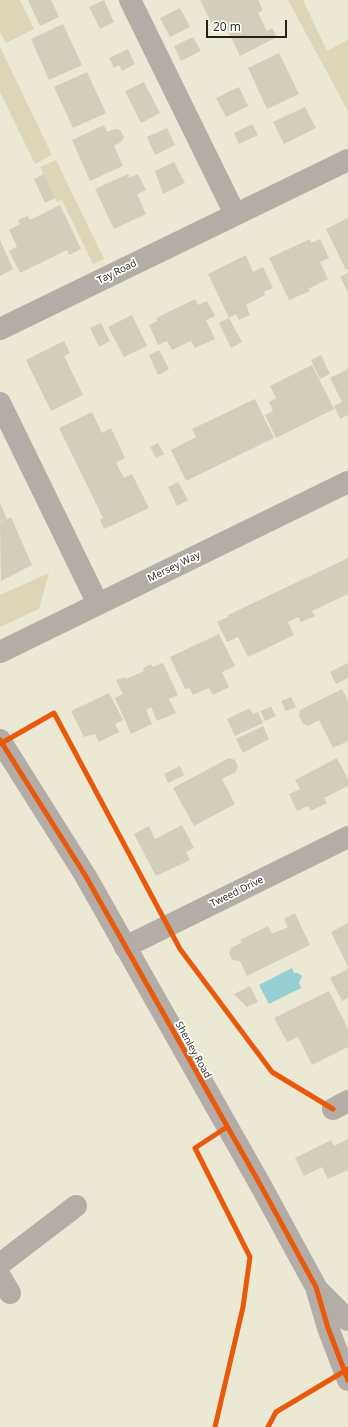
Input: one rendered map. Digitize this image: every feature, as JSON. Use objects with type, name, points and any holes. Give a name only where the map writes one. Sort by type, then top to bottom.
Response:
[{"type":"street","points":[[130,0],[235,214]]},
{"type":"street","name":"Tay Road","points":[[0,329],[348,160]]},
{"type":"street","points":[[0,403],[98,604]]},
{"type":"street","name":"Mersey Way","points":[[0,652],[348,482]]},
{"type":"street","name":"Shenley Road","points":[[0,740],[85,875],[316,1287],[328,1328],[348,1380]]},
{"type":"street","name":"Tweed Drive","points":[[125,947],[348,837]]},
{"type":"street","points":[[0,1264],[76,1206]]},
{"type":"street","name":"Shenley Road","points":[[316,1287],[348,1320]]},
{"type":"shaded area","points":[[0,0],[20,0],[34,29],[6,43],[0,32]]},
{"type":"shaded area","points":[[288,0],[303,0],[327,51],[348,40],[348,111]]},
{"type":"shaded area","points":[[0,47],[52,155],[35,164],[0,92]]},
{"type":"shaded area","points":[[56,160],[104,259],[93,264],[62,200],[57,202],[40,167]]},
{"type":"shaded area","points":[[49,573],[39,609],[0,627],[0,595]]},
{"type":"water","points":[[292,968],[294,973],[298,973],[302,976],[299,983],[301,988],[269,1004],[259,985]]},
{"type":"building","points":[[28,0],[51,0],[59,17],[40,26]]},
{"type":"building","points":[[104,0],[114,22],[100,29],[89,7]]},
{"type":"building","points":[[200,0],[258,0],[263,10],[258,13],[267,31],[272,28],[277,37],[240,56],[223,21],[213,26]]},
{"type":"building","points":[[180,8],[190,27],[170,37],[160,18]]},
{"type":"building","points":[[63,24],[82,65],[49,80],[31,39]]},
{"type":"building","points":[[193,37],[201,51],[181,61],[174,46]]},
{"type":"building","points":[[128,49],[135,64],[122,71],[119,65],[114,68],[109,58]]},
{"type":"building","points":[[279,53],[299,94],[267,109],[248,68]]},
{"type":"building","points":[[87,72],[106,113],[73,128],[54,87]]},
{"type":"building","points":[[144,82],[160,113],[141,123],[125,91]]},
{"type":"building","points":[[239,87],[248,106],[226,117],[216,98]]},
{"type":"building","points":[[305,107],[316,128],[284,144],[273,122]]},
{"type":"building","points":[[252,124],[258,135],[239,144],[234,133]]},
{"type":"building","points":[[104,125],[107,132],[115,129],[120,130],[124,137],[121,142],[114,146],[123,166],[90,181],[72,140]]},
{"type":"building","points":[[167,128],[175,145],[155,155],[147,137]]},
{"type":"building","points":[[174,162],[185,183],[163,194],[155,171]]},
{"type":"building","points":[[44,174],[55,198],[45,203],[34,179]]},
{"type":"building","points":[[128,174],[129,178],[138,174],[146,190],[137,194],[146,214],[114,229],[95,189]]},
{"type":"building","points":[[60,205],[81,249],[69,255],[67,250],[20,273],[9,251],[17,247],[9,230],[20,224],[18,220],[28,216],[30,220]]},
{"type":"building","points":[[348,218],[348,269],[346,270],[326,229]]},
{"type":"building","points":[[310,239],[311,243],[320,239],[329,258],[320,262],[328,279],[308,289],[310,291],[289,300],[269,258]]},
{"type":"building","points":[[0,240],[13,269],[0,276]]},
{"type":"building","points":[[246,255],[253,272],[263,267],[273,288],[264,292],[265,295],[246,305],[250,315],[239,320],[236,314],[229,318],[208,274]]},
{"type":"building","points":[[348,273],[348,292],[340,277]]},
{"type":"building","points":[[195,299],[198,305],[207,301],[215,316],[206,320],[215,339],[195,348],[191,341],[172,350],[167,341],[158,345],[149,325],[157,321],[156,318]]},
{"type":"building","points":[[132,315],[147,346],[124,357],[108,327]]},
{"type":"building","points":[[229,318],[242,342],[231,348],[219,323]]},
{"type":"building","points":[[101,323],[110,341],[99,347],[90,328]]},
{"type":"building","points":[[64,341],[70,353],[64,356],[83,395],[51,411],[26,360]]},
{"type":"building","points":[[159,350],[169,369],[158,375],[149,355]]},
{"type":"building","points":[[321,355],[330,374],[320,379],[311,360]]},
{"type":"building","points":[[312,365],[334,409],[276,438],[265,415],[273,411],[269,402],[276,398],[270,386]]},
{"type":"building","points":[[348,369],[348,415],[340,419],[334,406],[342,402],[330,378]]},
{"type":"building","points":[[255,399],[274,438],[186,481],[171,450],[196,437],[192,429]]},
{"type":"building","points":[[92,412],[102,433],[111,428],[125,458],[116,463],[124,478],[132,474],[149,508],[104,529],[100,520],[103,518],[59,428]]},
{"type":"building","points":[[158,443],[164,454],[156,458],[150,447]]},
{"type":"building","points":[[178,482],[188,500],[177,506],[168,487]]},
{"type":"building","points":[[0,503],[7,519],[0,522]]},
{"type":"building","points":[[11,517],[32,565],[1,581],[0,523]]},
{"type":"building","points":[[348,558],[348,594],[312,611],[315,616],[301,622],[298,617],[288,622],[294,635],[248,657],[238,637],[227,642],[217,622],[228,617],[228,615]]},
{"type":"building","points":[[219,634],[235,666],[222,672],[229,687],[213,695],[209,688],[193,695],[189,688],[185,689],[170,657]]},
{"type":"building","points":[[163,663],[178,695],[169,699],[176,713],[157,721],[151,707],[146,710],[152,724],[131,734],[115,698],[123,694],[116,680],[125,677],[126,679],[144,671],[143,668],[151,664],[152,667]]},
{"type":"building","points":[[348,663],[348,678],[336,684],[330,672]]},
{"type":"building","points":[[342,689],[348,700],[348,741],[333,748],[319,720],[308,726],[303,724],[299,716],[300,710]]},
{"type":"building","points":[[109,693],[123,720],[115,724],[119,732],[99,742],[95,734],[84,737],[71,711]]},
{"type":"building","points":[[291,697],[296,707],[286,711],[281,701]]},
{"type":"building","points":[[271,707],[276,716],[265,721],[260,711]]},
{"type":"building","points":[[250,708],[253,714],[258,712],[263,723],[235,736],[227,719]]},
{"type":"building","points":[[263,726],[269,739],[243,753],[236,739]]},
{"type":"building","points":[[229,758],[235,760],[238,766],[236,772],[222,779],[235,804],[194,826],[173,788]]},
{"type":"building","points":[[337,758],[348,779],[348,786],[324,798],[327,803],[311,811],[308,806],[297,811],[289,794],[300,789],[295,780]]},
{"type":"building","points":[[180,766],[184,775],[168,783],[164,774]]},
{"type":"building","points":[[182,825],[194,848],[186,852],[190,860],[156,876],[134,834],[149,826],[155,839]]},
{"type":"building","points":[[295,913],[310,945],[247,976],[240,961],[232,960],[229,953],[231,948],[242,942],[240,940],[268,926],[272,934],[288,927],[284,919]]},
{"type":"building","points":[[348,923],[348,967],[331,932]]},
{"type":"building","points":[[348,969],[348,998],[342,1001],[330,978]]},
{"type":"building","points":[[250,986],[258,1002],[247,1007],[234,994]]},
{"type":"building","points":[[329,991],[348,1029],[348,1047],[312,1065],[298,1037],[287,1042],[274,1018]]},
{"type":"building","points":[[348,1139],[348,1170],[328,1179],[322,1167],[304,1176],[295,1158],[331,1140],[334,1146]]},
{"type":"cycle path","points":[[0,744],[54,713],[180,949],[272,1072],[333,1109]]},
{"type":"cycle path","points":[[0,740],[85,875],[261,1186],[316,1287],[328,1328],[348,1380]]},
{"type":"cycle path","points":[[215,1427],[243,1307],[250,1257],[195,1148],[227,1127]]},
{"type":"cycle path","points":[[268,1427],[276,1412],[348,1369]]}]
